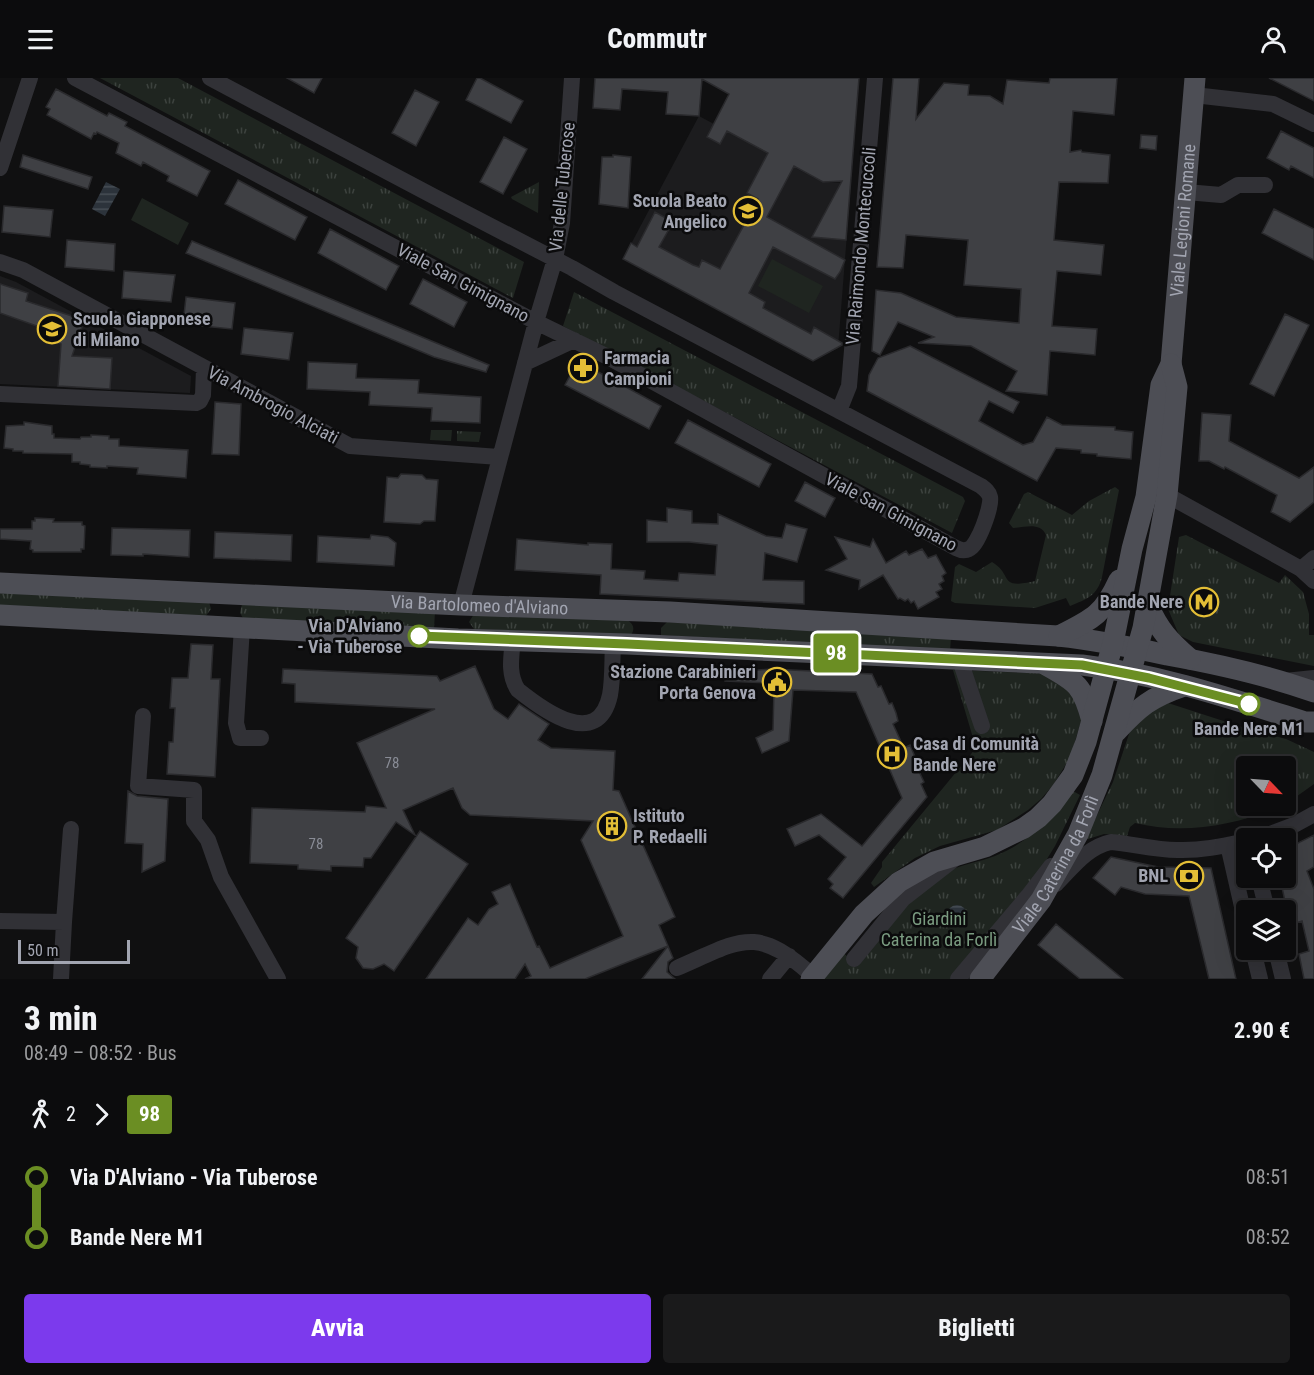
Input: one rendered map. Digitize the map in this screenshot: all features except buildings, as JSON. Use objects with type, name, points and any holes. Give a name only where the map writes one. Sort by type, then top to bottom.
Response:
[{"type":"main road","name":"Viale Legioni Romane","points":[[1148,605],[1167,495],[1177,387],[1171,364],[1195,87]]},
{"type":"main road","name":"Viale Legioni Romane","points":[[1107,669],[1132,549],[1146,497],[1161,385],[1171,364]]},
{"type":"main road","points":[[1058,636],[1095,617],[1102,610],[1112,596],[1132,549]]},
{"type":"main road","name":"Via Bartolomeo d'Alviano","points":[[0,583],[461,605],[650,611],[960,632],[1058,636],[1113,643],[1190,659],[1283,681],[1314,692]]},
{"type":"main road","points":[[226,593],[233,627]]},
{"type":"main road","points":[[458,639],[461,605]]},
{"type":"main road","points":[[1148,605],[1169,641],[1190,659]]},
{"type":"main road","name":"Viale Caterina da Forlì","points":[[980,979],[1041,900],[1078,834],[1102,775],[1115,734],[1148,605]]},
{"type":"main road","points":[[648,645],[650,611]]},
{"type":"main road","name":"Via Bartolomeo d'Alviano","points":[[0,615],[458,639],[1040,662],[1132,674],[1184,686],[1311,724]]},
{"type":"main road","points":[[960,632],[956,642],[960,660]]},
{"type":"main road","points":[[990,660],[998,647],[992,632]]},
{"type":"main road","points":[[1040,662],[1077,685],[1087,701],[1092,722]]},
{"type":"main road","name":"Viale Caterina da Forlì","points":[[812,978],[864,914],[882,896],[917,870],[934,862],[986,847],[1010,836],[1038,818],[1052,804],[1073,775],[1092,722],[1107,669]]},
{"type":"main road","points":[[1115,734],[1134,713],[1149,701],[1184,686]]},
{"type":"street","points":[[0,168],[30,78]]},
{"type":"street","name":"Viale San Gimignano","points":[[75,78],[574,340],[961,550],[969,550],[974,546],[986,519],[990,497],[981,486],[210,78]]},
{"type":"street","name":"Via delle Tuberose","points":[[461,605],[499,458],[555,259],[562,223],[572,78]]},
{"type":"street","name":"Via Raimondo Montecuccoli","points":[[839,411],[849,386],[875,78]]},
{"type":"street","points":[[1195,87],[1273,104],[1314,124]]},
{"type":"street","points":[[1186,192],[1221,195],[1238,185],[1265,185]]},
{"type":"street","name":"Via Ambrogio Alciati","points":[[0,262],[23,270],[350,446],[499,458]]},
{"type":"street","points":[[525,363],[574,340]]},
{"type":"street","points":[[0,394],[195,403],[203,397],[204,368]]},
{"type":"street","points":[[1167,495],[1308,564],[1314,581]]},
{"type":"street","points":[[233,627],[236,723],[240,738],[261,738]]},
{"type":"street","points":[[513,640],[511,673],[518,690],[565,721],[585,724],[594,721],[601,713],[610,695],[613,644]]},
{"type":"street","points":[[960,660],[982,726]]},
{"type":"street","points":[[1283,681],[1314,678]]},
{"type":"street","points":[[143,716],[138,786],[194,790],[194,821],[208,840],[221,877],[278,979]]},
{"type":"street","name":"Viale Caterina da Forlì","points":[[958,979],[1042,878],[1102,775]]},
{"type":"street","points":[[1286,828],[1314,814]]},
{"type":"street","points":[[61,979],[70,829]]},
{"type":"street","points":[[1041,900],[1087,852],[1102,844],[1111,842],[1174,850],[1212,849],[1236,844]]},
{"type":"street","points":[[1228,846],[1240,900]]},
{"type":"street","name":"Viale Caterina da Forlì","points":[[854,958],[903,899],[960,854]]},
{"type":"street","points":[[0,921],[64,922]]},
{"type":"street","points":[[677,968],[717,950],[756,941],[778,948],[812,978]]},
{"type":"street","points":[[770,979],[789,956]]},
{"type":"street","points":[[1255,960],[1260,979]]},
{"type":"street","points":[[1278,960],[1283,979]]},
{"type":"shaded area","name":"Scuola Beato Angelico","points":[[699,116],[822,182],[851,183],[838,348],[813,361],[623,259]]},
{"type":"shaded area","points":[[106,182],[120,189],[105,216],[92,209]]},
{"type":"shaded area","name":"Scuola Giapponese di Milano","points":[[0,276],[16,282],[191,376],[190,393],[0,384]]},
{"type":"shaded area","points":[[957,905],[964,908],[967,915],[964,922],[957,925],[950,922],[947,915],[950,908]]},
{"type":"green space","points":[[100,78],[178,78],[524,262],[513,298]]},
{"type":"green space","points":[[539,182],[538,213],[512,199],[511,197]]},
{"type":"green space","points":[[142,198],[189,223],[178,245],[131,220]]},
{"type":"green space","points":[[772,259],[823,286],[809,313],[758,286]]},
{"type":"green space","points":[[574,292],[963,497],[965,501],[952,533],[563,326]]},
{"type":"green space","points":[[431,430],[452,430],[451,441],[430,440]]},
{"type":"green space","points":[[457,431],[481,432],[479,442],[457,441]]},
{"type":"green space","points":[[1115,487],[1119,490],[1102,577],[1097,589],[1090,596],[1070,606],[1066,598],[1035,608],[951,601],[955,567],[959,564],[976,572],[992,562],[999,567],[1010,582],[1015,584],[1035,581],[1046,535],[1037,527],[1013,528],[1009,523],[1024,494],[1028,492],[1072,515],[1089,501]]},
{"type":"green space","points":[[1186,535],[1279,583],[1285,575],[1303,592],[1309,614],[1309,635],[1314,635],[1314,666],[1193,642],[1179,635],[1168,609],[1179,537]]},
{"type":"green space","points":[[0,590],[209,602],[211,609],[205,617],[0,609]]},
{"type":"green space","points":[[242,604],[435,611],[434,629],[243,618],[240,613]]},
{"type":"green space","points":[[474,614],[627,620],[633,629],[631,635],[474,629],[469,622]]},
{"type":"green space","points":[[667,622],[951,637],[950,651],[661,635],[661,628]]},
{"type":"green space","points":[[953,670],[1053,674],[1067,679],[1082,718],[1070,758],[1053,785],[1028,810],[997,830],[940,846],[915,858],[874,887],[871,883],[882,867],[882,862],[976,748]]},
{"type":"green space","points":[[1168,703],[1286,739],[1314,752],[1314,784],[1296,797],[1296,756],[1236,756],[1236,816],[1253,816],[1228,823],[1191,828],[1135,823],[1130,827],[1127,836],[1104,834],[1088,839],[1086,838],[1113,782],[1135,716]]},
{"type":"green space","name":"Giardini Caterina da Forlì","points":[[1073,791],[1080,795],[1055,846],[1037,875],[950,979],[820,979],[842,952],[857,964],[898,913],[933,880],[953,869],[995,856],[1019,844],[1047,820]]},
{"type":"bus line","name":"98","points":[[419,636],[1082,665],[1184,686],[1249,704]]},
{"type":"place","name":"Scuola Beato Angelico","points":[[748,211]]},
{"type":"place","name":"Scuola Giapponese di Milano","points":[[52,329]]},
{"type":"place","name":"Farmacia Campioni","points":[[583,368]]},
{"type":"place","name":"Bande Nere","points":[[1204,602]]},
{"type":"place","name":"Via D'Alviano - Via Tuberose","points":[[419,636]]},
{"type":"place","name":"Stazione Carabinieri Porta Genova","points":[[777,682]]},
{"type":"place","name":"Bande Nere M1","points":[[1249,704]]},
{"type":"place","name":"Casa di Comunità Bande Nere","points":[[892,754]]},
{"type":"place","name":"Istituto P. Redaelli","points":[[612,826]]},
{"type":"place","name":"BNL","points":[[1189,876]]}]
